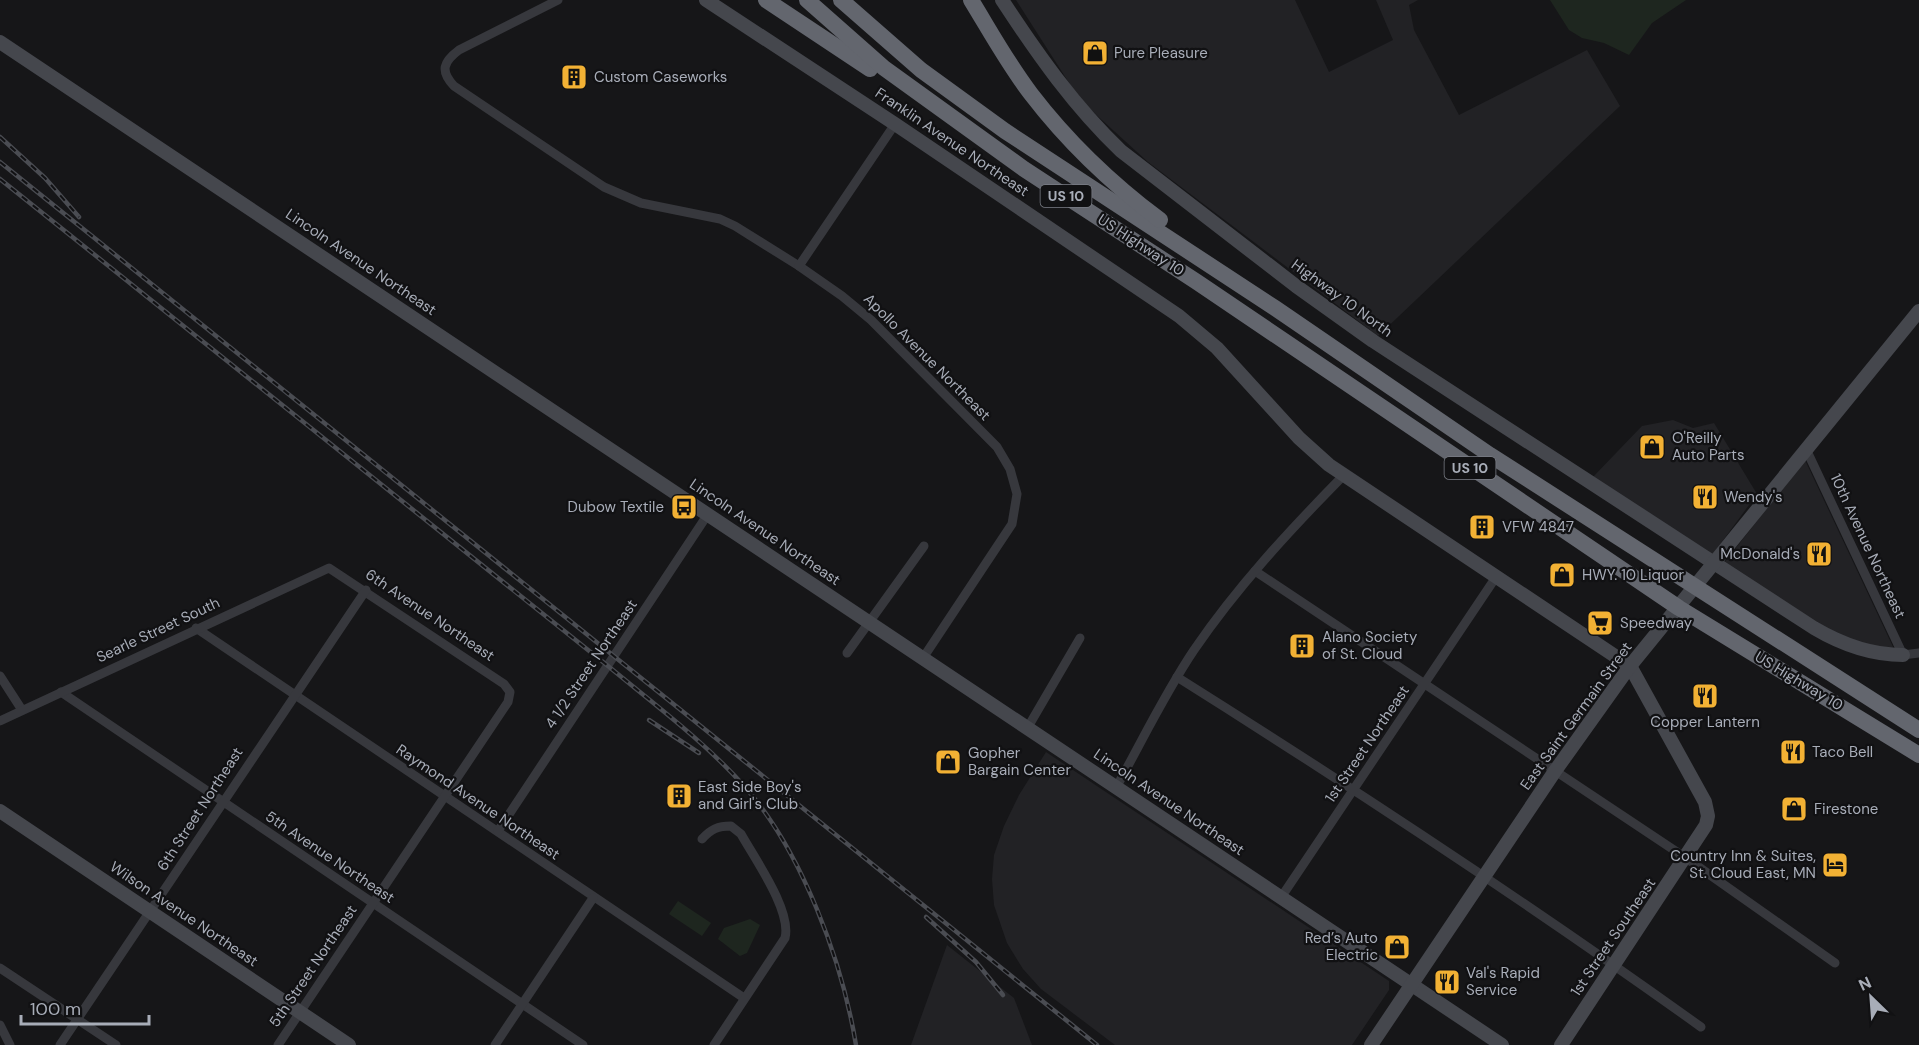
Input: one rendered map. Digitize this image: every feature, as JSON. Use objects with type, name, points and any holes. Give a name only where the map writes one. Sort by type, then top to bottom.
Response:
[{"type":"highway","points":[[766,0],[971,132]]},
{"type":"highway","name":"US Highway 10","points":[[807,0],[856,46],[971,132],[1679,608],[1919,755]]},
{"type":"highway","name":"US 10","points":[[841,0],[888,43],[968,105],[1275,308],[1490,455],[1696,588]]},
{"type":"highway","points":[[971,0],[1030,93],[1087,156],[1152,214],[1275,308]]},
{"type":"highway","name":"US Highway 10","points":[[1696,588],[1919,730]]},
{"type":"street","name":"Apollo Avenue Northeast","points":[[558,0],[447,58],[443,66],[446,77],[454,86],[604,187],[641,203],[720,219],[800,266],[871,320],[996,447],[1014,480],[1017,507],[1012,524],[923,658]]},
{"type":"street","name":"Franklin Avenue Northeast","points":[[706,0],[896,124],[1179,316],[1217,348],[1313,452],[1343,476],[1630,666]]},
{"type":"street","name":"Highway 10 North","points":[[1002,0],[1062,87],[1121,151],[1296,286],[1372,341],[1826,635],[1871,652],[1903,655]]},
{"type":"street","name":"Lincoln Avenue Northeast","points":[[0,42],[1502,1045]]},
{"type":"street","points":[[800,266],[896,124]]},
{"type":"street","name":"East Saint Germain Street","points":[[1371,1045],[1555,771],[1630,666],[1696,588],[1919,311]]},
{"type":"street","name":"10th Avenue Northeast","points":[[1806,449],[1903,655]]},
{"type":"street","points":[[1117,786],[1178,677],[1214,622],[1255,571],[1343,476]]},
{"type":"street","name":"4 1/2 Street Northeast","points":[[498,831],[708,514]]},
{"type":"street","points":[[847,653],[924,546]]},
{"type":"street","name":"6th Avenue Northeast","points":[[329,568],[366,590],[504,684],[510,692]]},
{"type":"street","name":"Searle Street South","points":[[0,721],[329,568]]},
{"type":"street","points":[[1255,571],[1686,858],[1835,963]]},
{"type":"street","name":"1st Street Northeast","points":[[1282,896],[1496,578]]},
{"type":"street","name":"6th Street Northeast","points":[[60,1045],[366,590]]},
{"type":"street","name":"Raymond Avenue Northeast","points":[[196,628],[293,696],[498,831],[593,898],[744,998]]},
{"type":"street","points":[[1028,727],[1080,638]]},
{"type":"street","points":[[1903,655],[1919,653]]},
{"type":"street","name":"1st Street Southeast","points":[[1561,1045],[1686,858],[1703,831],[1708,816],[1705,802],[1630,666]]},
{"type":"street","points":[[0,676],[22,711]]},
{"type":"street","points":[[1178,677],[1354,790],[1483,879],[1614,964],[1701,1027]]},
{"type":"street","name":"5th Avenue Northeast","points":[[61,692],[583,1045]]},
{"type":"street","name":"5th Street Northeast","points":[[278,1045],[508,702],[510,692]]},
{"type":"street","name":"Wilson Avenue Northeast","points":[[0,810],[349,1045]]},
{"type":"street","points":[[702,839],[710,829],[721,826],[731,826],[741,834],[786,918],[788,928],[785,938],[714,1045]]},
{"type":"street","points":[[495,1045],[593,898]]},
{"type":"street","points":[[0,968],[116,1045]]},
{"type":"street","points":[[0,1024],[10,1045]]},
{"type":"shaded area","points":[[1016,0],[1295,0],[1329,72],[1393,40],[1376,0],[1418,0],[1409,5],[1414,30],[1459,115],[1587,50],[1620,106],[1378,336],[1148,162],[1080,100]]},
{"type":"shaded area","points":[[1550,0],[1686,0],[1652,23],[1629,55],[1604,43],[1582,38],[1569,30]]},
{"type":"shaded area","points":[[1673,420],[1693,428],[1714,423],[1757,494],[1713,554],[1593,477],[1642,426]]},
{"type":"shaded area","points":[[1805,460],[1894,649],[1847,641],[1724,563]]},
{"type":"shaded area","points":[[1046,752],[1389,981],[1389,990],[1352,1045],[1115,1045],[1041,989],[1023,969],[1007,943],[994,905],[992,879],[994,855],[1004,826],[1019,795]]},
{"type":"shaded area","points":[[678,901],[711,923],[702,936],[669,914]]},
{"type":"shaded area","points":[[750,919],[760,925],[747,953],[740,956],[718,939],[724,928]]},
{"type":"shaded area","points":[[947,945],[1014,998],[1032,1045],[911,1045]]},
{"type":"railway","points":[[0,137],[45,178],[79,217]]},
{"type":"railway","points":[[0,162],[1097,1045]]},
{"type":"railway","points":[[0,179],[608,666],[679,724],[730,770],[766,813],[817,908],[841,978],[856,1045]]},
{"type":"railway","points":[[649,720],[699,753]]},
{"type":"railway","points":[[926,917],[976,962],[1003,995]]},
{"type":"place","name":"Pure Pleasure","points":[[1095,53]]},
{"type":"place","name":"Custom Caseworks","points":[[574,77]]},
{"type":"place","name":"O'Reilly Auto Parts","points":[[1652,447]]},
{"type":"place","name":"Wendy's","points":[[1705,497]]},
{"type":"place","name":"Dubow Textile","points":[[684,507]]},
{"type":"place","name":"VFW 4847","points":[[1482,527]]},
{"type":"place","name":"McDonald's","points":[[1819,554]]},
{"type":"place","name":"HWY. 10 Liquor","points":[[1562,575]]},
{"type":"place","name":"Speedway","points":[[1600,623]]},
{"type":"place","name":"Alano Society of St. Cloud","points":[[1302,646]]},
{"type":"place","name":"Copper Lantern","points":[[1705,696]]},
{"type":"place","name":"Taco Bell","points":[[1793,752]]},
{"type":"place","name":"Gopher Bargain Center","points":[[948,762]]},
{"type":"place","name":"East Side Boy's and Girl's Club","points":[[679,796]]},
{"type":"place","name":"Firestone","points":[[1794,809]]},
{"type":"place","name":"Country Inn & Suites, St. Cloud East, MN","points":[[1835,865]]},
{"type":"place","name":"Red’s Auto Electric","points":[[1397,947]]},
{"type":"place","name":"Val's Rapid Service","points":[[1447,982]]}]
